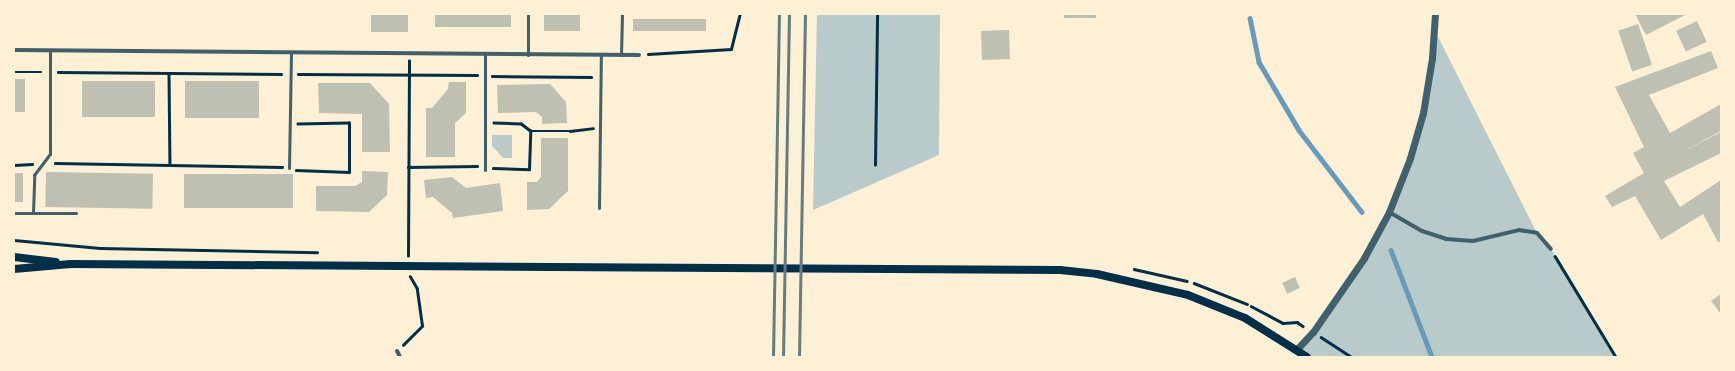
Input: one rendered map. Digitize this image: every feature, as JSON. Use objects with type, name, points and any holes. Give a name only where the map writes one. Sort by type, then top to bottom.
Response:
[{"type":"main road","points":[[14,257],[71,264]]},
{"type":"main road","points":[[14,269],[71,264],[1060,270],[1097,274],[1188,295],[1245,318],[1298,349],[1307,357]]},
{"type":"street","points":[[1298,349],[1313,332],[1360,264],[1388,212],[1410,158],[1423,113],[1432,58],[1435,14]]},
{"type":"street","points":[[14,50],[639,55]]},
{"type":"street","points":[[1388,212],[1422,231],[1446,239],[1473,241],[1519,230],[1536,233],[1551,249]]},
{"type":"street","points":[[397,351],[400,357]]},
{"type":"lane","points":[[528,14],[528,54]]},
{"type":"lane","points":[[621,55],[622,14]]},
{"type":"lane","points":[[33,213],[34,175],[50,154],[50,50]]},
{"type":"lane","points":[[289,168],[291,52]]},
{"type":"lane","points":[[485,54],[485,168]]},
{"type":"lane","points":[[599,208],[602,55]]},
{"type":"lane","points":[[14,213],[76,214]]},
{"type":"path","points":[[639,55],[731,50],[740,14]]},
{"type":"path","points":[[876,164],[877,14]]},
{"type":"path","points":[[397,351],[422,326],[417,289],[409,276],[408,265],[409,53]]},
{"type":"path","points":[[14,72],[601,77]]},
{"type":"path","points":[[169,73],[170,164]]},
{"type":"path","points":[[14,164],[170,164],[289,168],[302,171],[349,172],[349,123],[290,124]]},
{"type":"path","points":[[485,123],[521,124],[530,131],[570,131],[580,128],[600,128]]},
{"type":"path","points":[[408,167],[529,169],[530,131]]},
{"type":"path","points":[[14,240],[100,248],[321,252]]},
{"type":"path","points":[[1551,249],[1616,357]]},
{"type":"path","points":[[400,254],[416,254]]},
{"type":"path","points":[[1335,347],[1352,357]]},
{"type":"shaded area","points":[[817,14],[940,14],[939,155],[813,210]]},
{"type":"shaded area","points":[[1434,29],[1537,233],[1551,249],[1616,357],[1307,357],[1297,349],[1340,294],[1389,212],[1423,113]]},
{"type":"shaded area","points":[[492,135],[512,135],[512,158],[503,158],[492,146]]},
{"type":"building","points":[[371,14],[408,14],[408,32],[371,32]]},
{"type":"building","points":[[435,14],[511,14],[511,27],[435,27]]},
{"type":"building","points":[[544,14],[580,14],[580,31],[544,31]]},
{"type":"building","points":[[1064,14],[1096,14],[1096,18],[1064,18]]},
{"type":"building","points":[[1635,14],[1687,14],[1646,35]]},
{"type":"building","points":[[633,19],[706,19],[706,31],[633,31]]},
{"type":"building","points":[[1697,21],[1707,42],[1686,52],[1676,31]]},
{"type":"building","points":[[1638,24],[1652,65],[1632,71],[1618,31]]},
{"type":"building","points":[[1009,30],[1010,59],[982,60],[981,31]]},
{"type":"building","points":[[1711,51],[1718,68],[1649,95],[1670,133],[1721,104],[1721,131],[1679,154],[1721,132],[1721,153],[1664,181],[1680,207],[1721,180],[1721,241],[1718,242],[1703,214],[1661,240],[1635,196],[1612,207],[1605,196],[1644,173],[1633,153],[1644,147],[1615,87]]},
{"type":"building","points":[[14,79],[25,79],[25,112],[14,112]]},
{"type":"building","points":[[82,81],[155,81],[155,117],[82,117]]},
{"type":"building","points":[[185,81],[259,81],[259,118],[185,118]]},
{"type":"building","points":[[449,82],[466,82],[466,113],[455,123],[455,157],[426,157],[426,108],[432,108],[448,89]]},
{"type":"building","points":[[318,83],[370,83],[389,104],[390,152],[362,152],[362,114],[319,113]]},
{"type":"building","points":[[550,84],[566,102],[567,123],[542,124],[542,117],[536,112],[498,113],[497,85]]},
{"type":"building","points":[[541,138],[568,138],[568,191],[549,209],[527,210],[527,182],[537,182],[541,177]]},
{"type":"building","points":[[362,171],[388,172],[387,195],[369,212],[316,211],[316,186],[355,186],[362,182]]},
{"type":"building","points":[[46,172],[153,174],[152,209],[45,207]]},
{"type":"building","points":[[14,173],[23,173],[23,202],[14,202]]},
{"type":"building","points":[[184,174],[293,174],[293,208],[184,208]]},
{"type":"building","points":[[452,177],[466,188],[500,183],[503,211],[453,218],[452,213],[433,197],[426,198],[424,180]]},
{"type":"building","points":[[1295,277],[1300,288],[1287,294],[1282,283]]},
{"type":"building","points":[[1721,294],[1721,314],[1711,301]]},
{"type":"waterway","points":[[1250,18],[1259,62],[1299,130],[1362,212]]},
{"type":"waterway","points":[[1391,250],[1432,357]]},
{"type":"railway","points":[[773,357],[779,14]]},
{"type":"railway","points":[[783,357],[789,14]]},
{"type":"railway","points":[[799,357],[805,14]]}]
